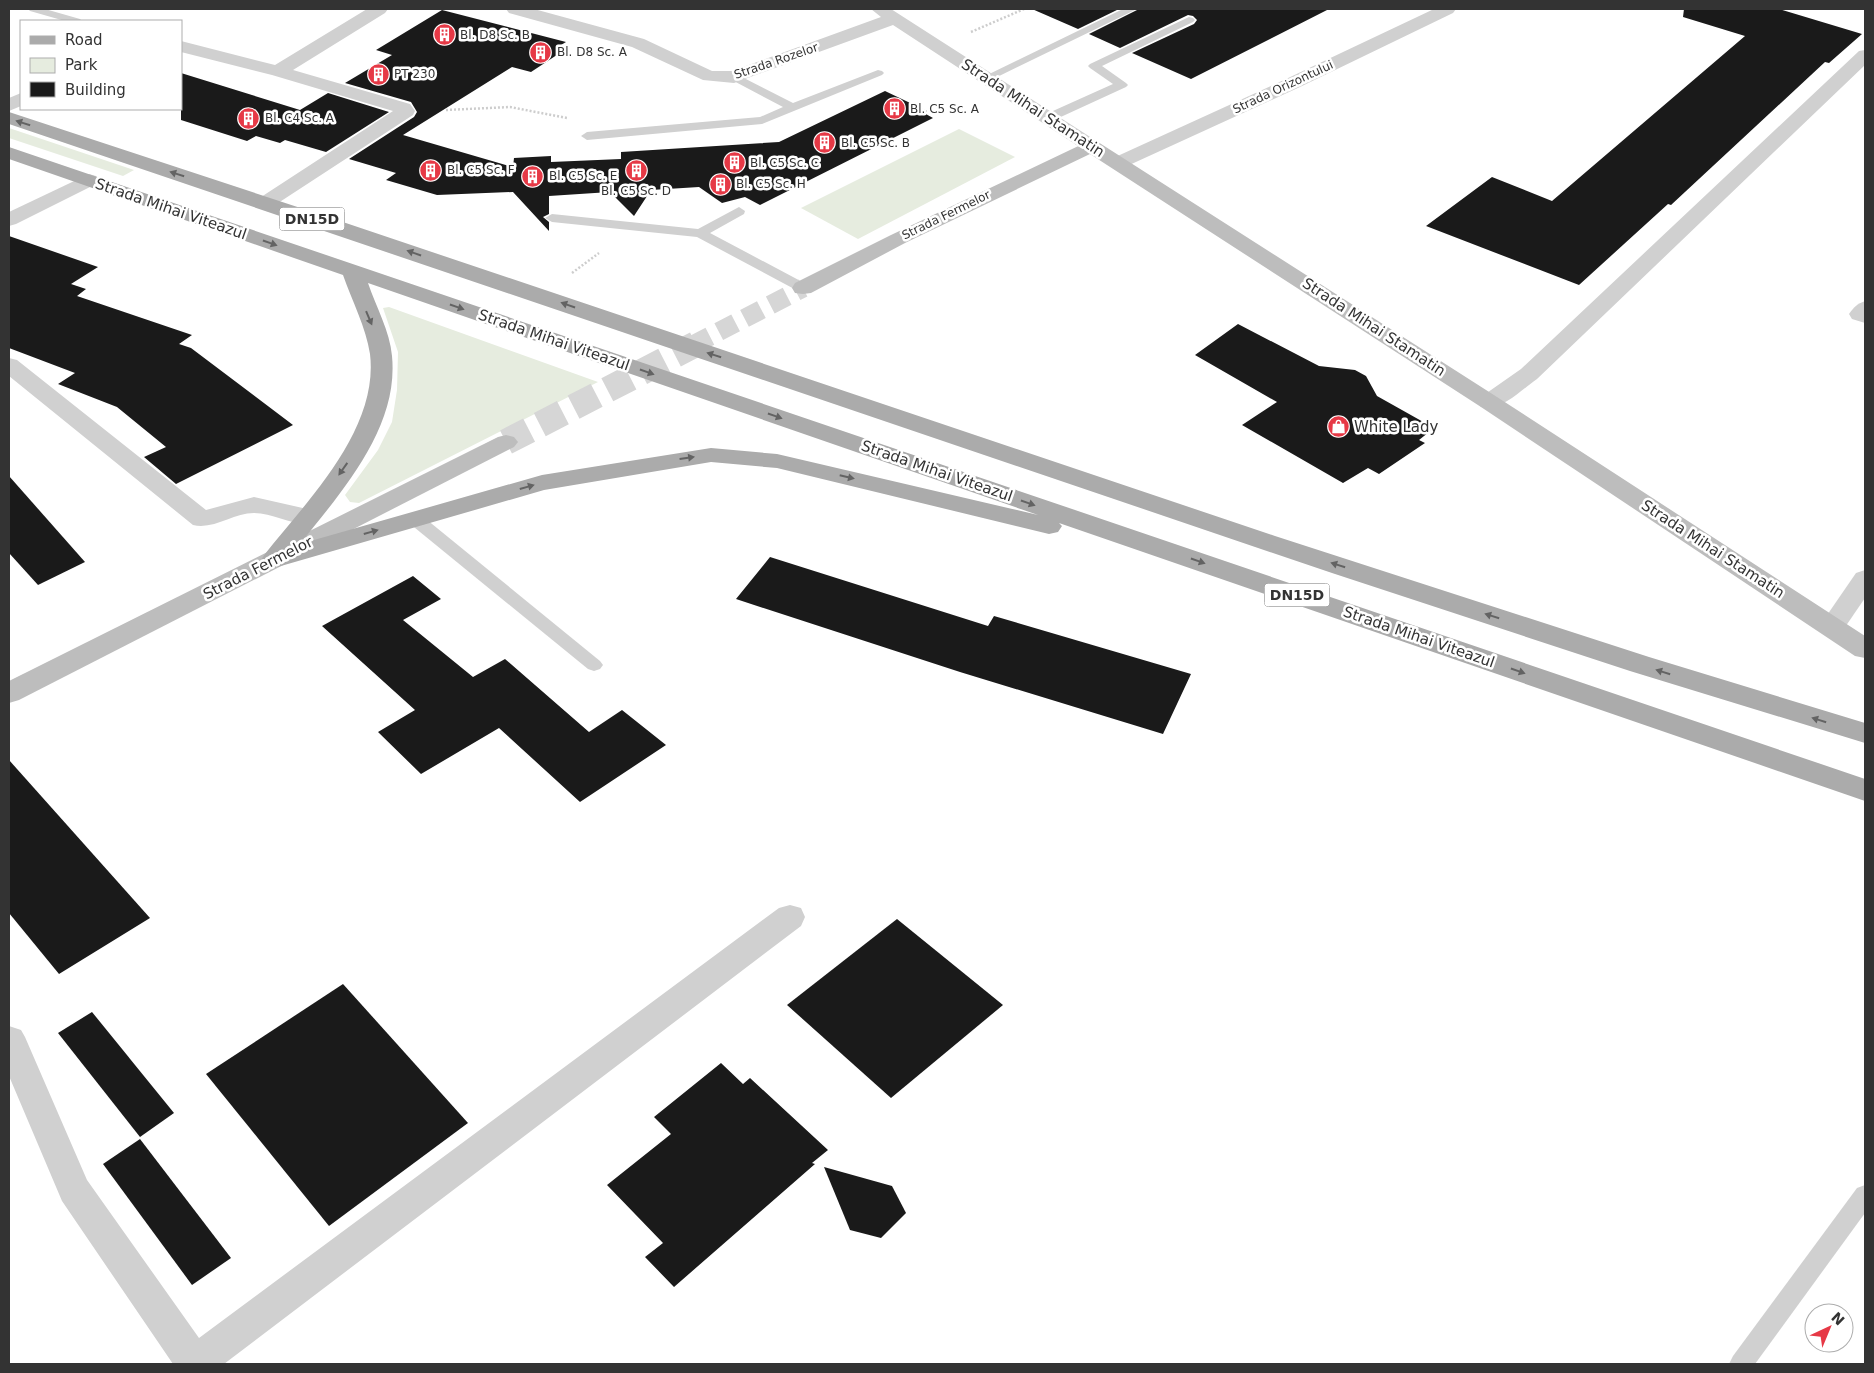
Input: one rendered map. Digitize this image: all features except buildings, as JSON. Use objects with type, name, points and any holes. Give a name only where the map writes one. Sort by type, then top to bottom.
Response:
[{"type":"main road","name":"DN15D","points":[[9,118],[760,370],[914,425],[1620,659],[1865,734]]},
{"type":"main road","name":"Strada Mihai Viteazul","points":[[9,153],[1865,790]]},
{"type":"main road","points":[[180,212],[218,188]]},
{"type":"main road","points":[[274,560],[340,474],[370,424],[381,380],[381,356],[374,330],[353,272]]},
{"type":"main road","points":[[274,560],[542,483],[711,455],[776,461],[983,511],[1172,552]]},
{"type":"street","points":[[278,71],[379,9]]},
{"type":"street","name":"Strada Rozelor","points":[[515,9],[638,43],[709,76],[734,77],[888,14]]},
{"type":"street","name":"Strada Orizontului","points":[[1118,163],[1447,9]]},
{"type":"street","name":"Strada Mihai Stamatin","points":[[888,14],[1489,402],[1865,649]]},
{"type":"street","points":[[182,46],[278,71],[403,108],[406,111],[265,203]]},
{"type":"street","points":[[1489,402],[1529,374],[1865,55]]},
{"type":"street","name":"Strada Fermelor","points":[[802,288],[898,239],[1091,146]]},
{"type":"street","points":[[9,220],[89,180]]},
{"type":"street","points":[[1865,308],[1860,314],[1865,316]]},
{"type":"street","points":[[9,365],[202,519],[254,505],[307,517]]},
{"type":"street","name":"Strada Fermelor","points":[[9,692],[506,442]]},
{"type":"street","points":[[1832,627],[1865,579]]},
{"type":"street","points":[[9,1040],[74,1190],[195,1364],[790,917]]},
{"type":"lane","points":[[38,9],[73,20]]},
{"type":"lane","points":[[987,78],[1131,9]]},
{"type":"lane","points":[[1048,118],[1122,84],[1094,66],[1189,20]]},
{"type":"lane","points":[[587,136],[762,120],[878,73]]},
{"type":"lane","points":[[734,77],[792,107]]},
{"type":"lane","points":[[700,233],[739,211]]},
{"type":"lane","points":[[552,218],[700,233],[802,288]]},
{"type":"lane","points":[[415,519],[594,665]]},
{"type":"lane","points":[[1741,1364],[1865,1194]]},
{"type":"path","points":[[939,47],[1024,9]]},
{"type":"path","points":[[446,110],[510,107],[572,119]]},
{"type":"path","points":[[565,278],[601,252]]},
{"type":"green space","points":[[9,128],[134,170],[123,176],[9,138]]},
{"type":"green space","points":[[959,129],[1015,157],[858,239],[801,208]]},
{"type":"green space","points":[[389,307],[598,382],[359,503],[350,502],[345,495],[378,450],[392,422],[397,390],[398,352],[383,308]]},
{"type":"tunnel","points":[[693,345],[803,288]]},
{"type":"tunnel","points":[[506,442],[696,344]]},
{"type":"place","name":"Bl. D8 Sc. B","points":[[444,35]]},
{"type":"place","name":"Bl. D8 Sc. A","points":[[541,52]]},
{"type":"place","name":"PT 230","points":[[378,74]]},
{"type":"place","name":"Bl. C5 Sc. A","points":[[894,109]]},
{"type":"place","name":"Bl. C4 Sc. A","points":[[249,118]]},
{"type":"place","name":"Bl. C5 Sc. B","points":[[825,143]]},
{"type":"place","name":"Bl. C5 Sc. C","points":[[734,163]]},
{"type":"place","name":"Bl. C5 Sc. F","points":[[431,170]]},
{"type":"place","name":"Bl. C5 Sc. D","points":[[636,170]]},
{"type":"place","name":"Bl. C5 Sc. E","points":[[533,176]]},
{"type":"place","name":"Bl. C5 Sc. H","points":[[720,184]]},
{"type":"place","name":"White Lady","points":[[1338,427]]}]
